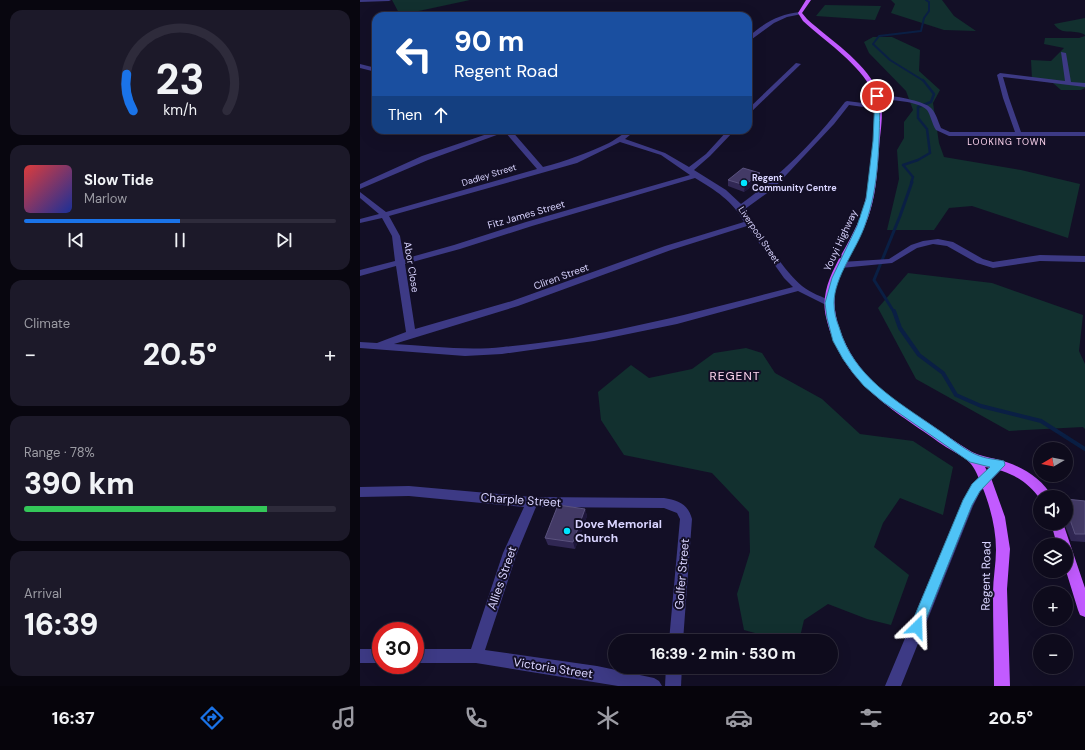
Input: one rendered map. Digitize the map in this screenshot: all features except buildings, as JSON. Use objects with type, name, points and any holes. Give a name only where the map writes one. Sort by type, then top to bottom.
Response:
[{"type":"main road","points":[[809,0],[802,8],[800,13],[805,20],[864,74],[878,97]]},
{"type":"main road","name":"Youyi Highway","points":[[878,97],[870,199],[861,226],[841,265],[832,291],[830,303],[831,318],[838,341],[847,357],[868,384],[905,413],[974,459]]},
{"type":"main road","points":[[974,459],[1000,465],[1015,471],[1041,490]]},
{"type":"main road","name":"Regent Road","points":[[974,459],[985,478],[999,517],[1004,549],[1000,589],[1002,686]]},
{"type":"main road","points":[[1073,573],[1085,610]]},
{"type":"street","points":[[360,1],[389,0]]},
{"type":"street","points":[[752,36],[777,18],[800,13]]},
{"type":"street","points":[[1063,53],[1068,82]]},
{"type":"street","points":[[752,110],[798,64]]},
{"type":"street","points":[[360,66],[372,69]]},
{"type":"street","points":[[1019,135],[1004,94],[1000,75],[1085,85]]},
{"type":"street","points":[[878,97],[908,101],[926,106],[929,109],[938,129],[944,134],[1085,134]]},
{"type":"street","points":[[741,208],[771,186],[832,123],[847,103],[878,107]]},
{"type":"street","points":[[360,187],[425,158],[494,134]]},
{"type":"street","points":[[510,134],[542,170]]},
{"type":"street","name":"Dadley Street","points":[[360,221],[449,197],[586,156],[621,140],[628,134]]},
{"type":"street","points":[[690,170],[708,155],[728,134]]},
{"type":"street","name":"Liverpool Street","points":[[621,140],[663,154],[723,192],[741,208],[749,224],[787,276],[799,288],[830,303]]},
{"type":"street","name":"Fitz James Street","points":[[360,272],[457,247],[529,224],[698,175]]},
{"type":"street","name":"Abor Close","points":[[360,194],[384,214],[396,236],[411,333]]},
{"type":"street","name":"Cliren Street","points":[[378,346],[411,333],[512,305],[681,243],[749,224]]},
{"type":"street","points":[[841,265],[892,261],[912,247],[922,243],[935,241],[953,245],[985,264],[992,265],[1040,258],[1085,259]]},
{"type":"street","points":[[360,345],[481,353],[547,345],[594,338],[676,321],[799,288]]},
{"type":"street","points":[[893,686],[957,524],[976,488],[1000,465]]},
{"type":"street","name":"Charple Street","points":[[360,492],[409,492],[532,502],[664,503],[681,508]]},
{"type":"street","name":"Allies Street","points":[[476,656],[510,553],[532,502]]},
{"type":"street","name":"Golfer Street","points":[[677,634],[686,519],[681,508]]},
{"type":"street","points":[[360,656],[372,656]]},
{"type":"street","name":"Victoria Street","points":[[424,656],[476,656],[597,674],[654,686]]},
{"type":"street","points":[[672,686],[673,674]]},
{"type":"green space","points":[[392,0],[470,0],[414,12],[398,12]]},
{"type":"green space","points":[[891,0],[942,0],[954,16],[976,31],[944,30],[891,13],[895,4]]},
{"type":"green space","points":[[825,5],[881,6],[875,20],[816,16]]},
{"type":"green space","points":[[1085,18],[1085,35],[1077,32],[1061,30],[1054,24]]},
{"type":"green space","points":[[1085,36],[1085,88],[1081,90],[1061,90],[1053,83],[1032,79],[1031,60],[1051,61],[1064,48],[1044,44],[1045,38],[1079,38]]},
{"type":"green space","points":[[873,37],[892,37],[920,50],[919,71],[940,90],[933,103],[939,143],[944,157],[1021,170],[1080,184],[1068,238],[972,206],[949,208],[934,230],[887,230],[899,179],[897,150],[904,138],[904,122],[913,110],[906,91],[869,53],[864,42]]},
{"type":"green space","points":[[908,273],[992,283],[1083,315],[1079,351],[1085,364],[1085,429],[1083,427],[1009,431],[916,379],[878,308]]},
{"type":"green space","points":[[746,348],[762,353],[775,373],[822,399],[860,434],[913,441],[953,467],[943,515],[900,498],[883,523],[874,547],[909,575],[891,625],[867,619],[828,604],[804,620],[801,634],[759,634],[744,630],[737,594],[750,552],[749,512],[712,473],[624,455],[601,420],[598,392],[631,365],[649,378],[692,369],[714,353]]},
{"type":"waterway","points":[[924,81],[890,60],[873,44],[879,36],[921,31],[924,18],[929,11],[929,2],[926,0]]},
{"type":"waterway","points":[[911,183],[913,177],[903,165],[918,160],[930,153],[927,129],[918,118],[918,107],[931,102],[934,94],[924,81]]},
{"type":"waterway","points":[[894,312],[874,280],[912,182]]},
{"type":"waterway","points":[[894,311],[900,328],[919,355],[943,373],[956,395],[981,406],[1041,421],[1085,449]]},
{"type":"place","name":"Regent Community Centre","points":[[744,183]]},
{"type":"place","name":"Dove Memorial Church","points":[[567,531]]},
{"type":"district","name":"LOOKING TOWN","points":[[1007,142]]},
{"type":"district","name":"REGENT","points":[[735,376]]},
{"type":"route","points":[[877,96],[878,110],[876,141],[870,199],[861,226],[836,278],[830,303],[831,318],[838,341],[856,370],[868,384],[886,399],[974,459],[1000,465],[976,488],[967,504],[957,524],[917,627]]}]
